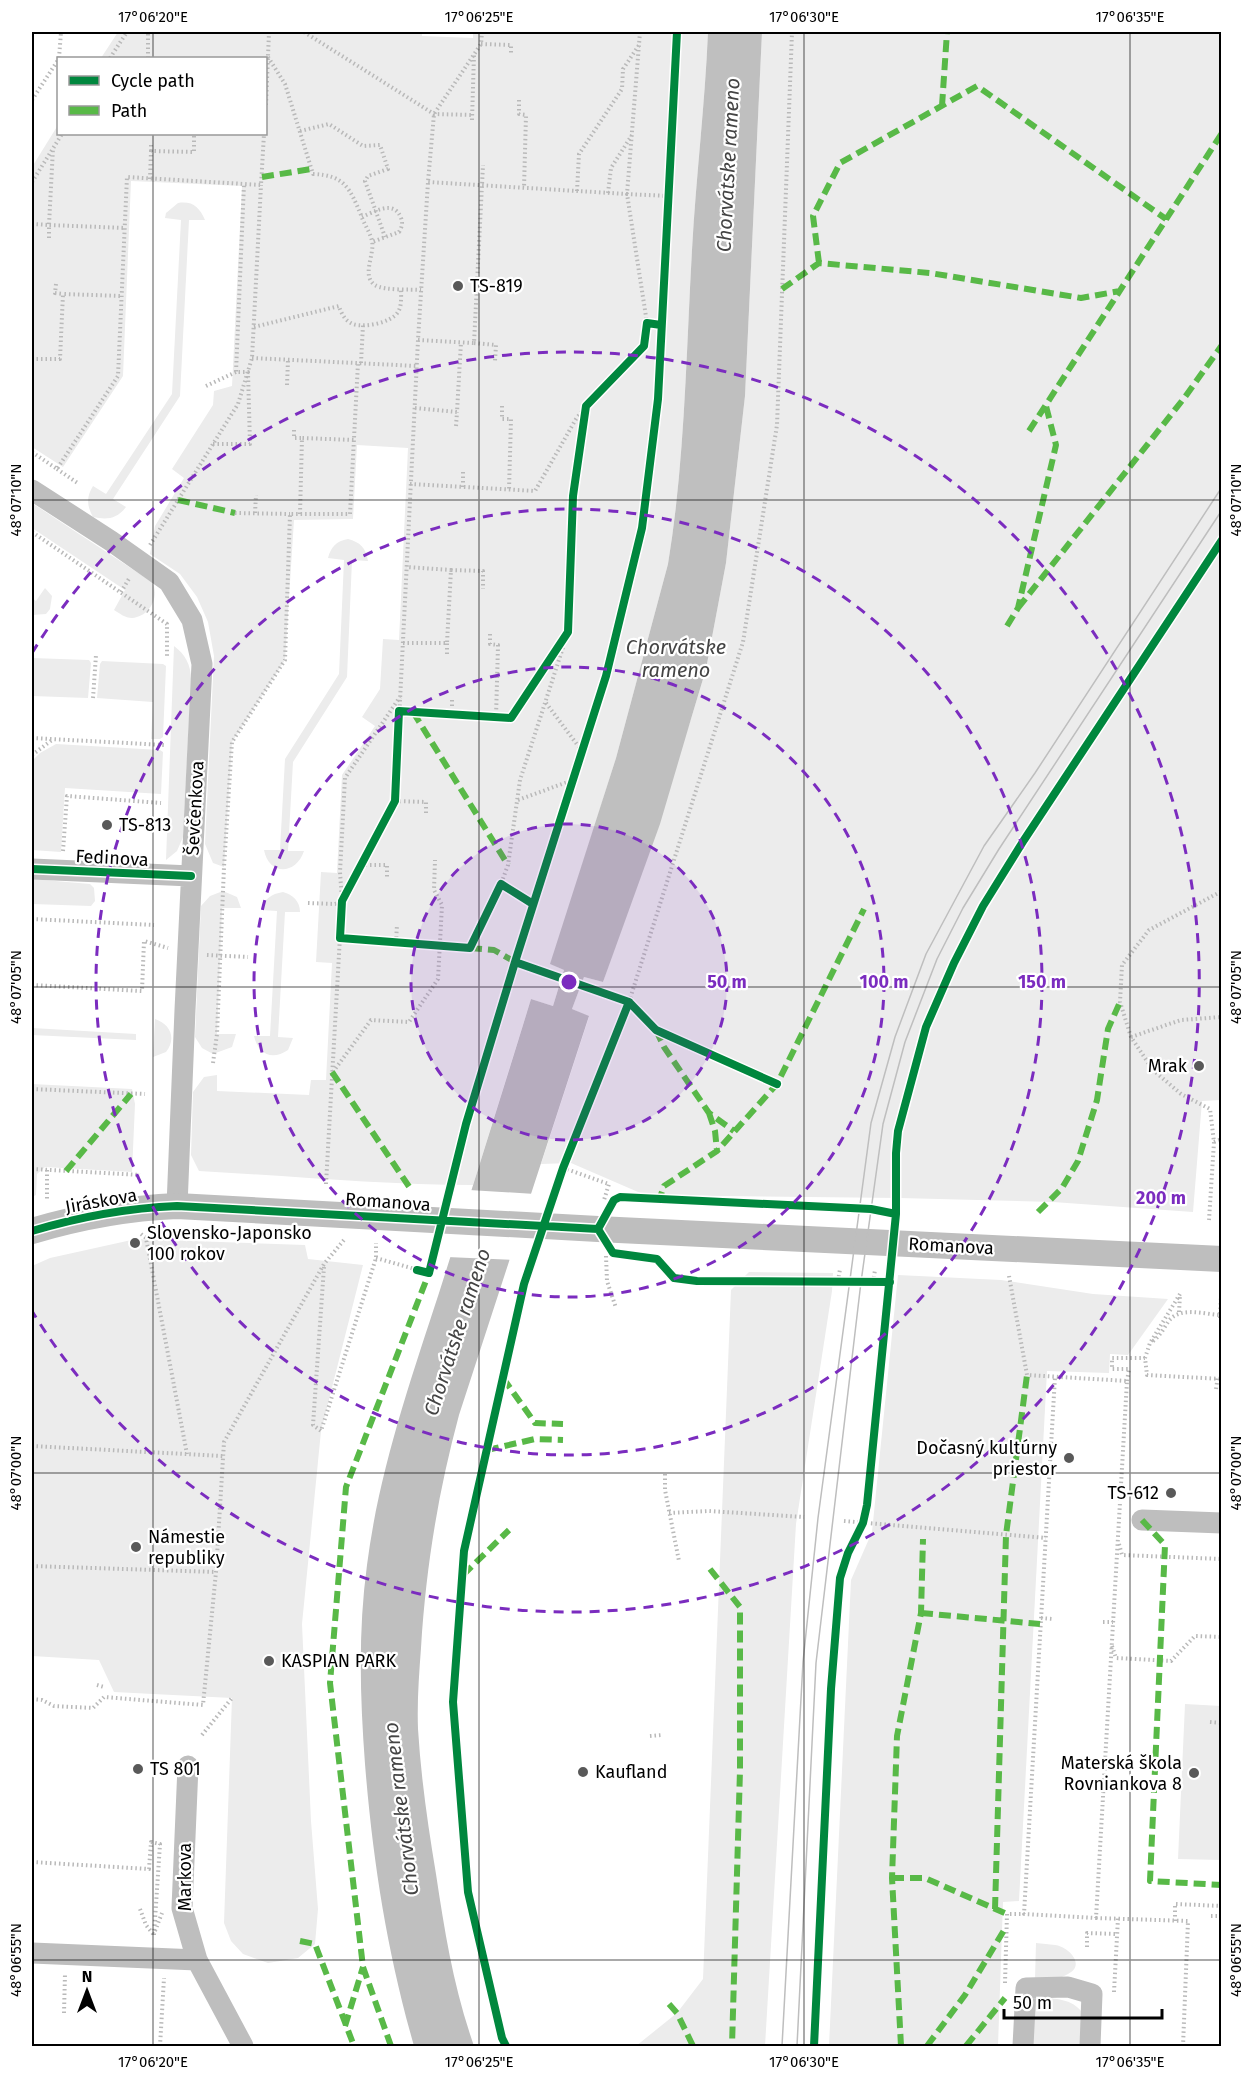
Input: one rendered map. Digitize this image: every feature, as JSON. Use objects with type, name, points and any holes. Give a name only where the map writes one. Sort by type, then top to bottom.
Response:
[{"type":"street","name":"Ševčenkova","points":[[32,490],[169,582],[192,620],[202,664],[177,1206]]},
{"type":"street","name":"Fedinova","points":[[32,869],[191,876]]},
{"type":"street","name":"Romanova","points":[[177,1206],[1221,1259]]},
{"type":"street","name":"Jiráskova","points":[[32,1231],[93,1215],[141,1208],[177,1206]]},
{"type":"street","points":[[1142,1520],[1221,1523]]},
{"type":"street","name":"Markova","points":[[188,1766],[182,1908],[197,1960],[243,2046]]},
{"type":"street","points":[[32,1953],[197,1960]]},
{"type":"street","points":[[1023,2046],[1026,1988],[1057,1987],[1068,1987],[1092,1994],[1090,2046]]},
{"type":"path","points":[[48,32],[61,32],[59,57]]},
{"type":"path","points":[[111,57],[127,32]]},
{"type":"path","points":[[148,32],[148,57]]},
{"type":"path","points":[[267,75],[269,32]]},
{"type":"path","points":[[304,32],[434,114],[472,117],[474,54]]},
{"type":"path","points":[[308,903],[335,904],[342,900],[395,801],[418,340],[434,114],[481,44],[482,32]]},
{"type":"path","points":[[410,484],[535,491],[576,418],[644,346],[647,322],[627,194],[640,32]]},
{"type":"path","points":[[624,1014],[743,642],[777,425],[792,32]]},
{"type":"path","points":[[481,44],[511,45],[511,55]]},
{"type":"path","points":[[577,191],[579,154],[622,89],[623,69],[639,44]]},
{"type":"path","points":[[268,57],[285,84],[313,174],[335,177],[352,192],[372,242],[370,279],[375,285],[383,288],[422,290]]},
{"type":"path","points":[[32,100],[57,62]]},
{"type":"path","points":[[519,100],[519,114],[526,115],[524,188]]},
{"type":"path","points":[[300,131],[329,124],[363,146],[380,145],[388,170],[368,176],[365,181],[385,237]]},
{"type":"path","points":[[608,193],[610,168],[633,134]]},
{"type":"path","points":[[32,182],[61,135]]},
{"type":"path","points":[[151,151],[194,152],[195,135]]},
{"type":"path","points":[[140,561],[238,404],[248,372],[252,358],[264,135]]},
{"type":"path","points":[[150,178],[152,143]]},
{"type":"path","points":[[49,238],[53,148]]},
{"type":"path","points":[[474,343],[483,165]]},
{"type":"path","points":[[57,469],[118,376],[127,177],[261,185]]},
{"type":"path","points":[[428,182],[668,196]]},
{"type":"path","points":[[236,372],[244,184]]},
{"type":"path","points":[[668,207],[669,184]]},
{"type":"path","points":[[362,218],[376,211],[392,208],[397,210],[402,220],[399,232],[372,242]]},
{"type":"path","points":[[32,224],[125,228]]},
{"type":"path","points":[[56,284],[55,293],[122,296]]},
{"type":"path","points":[[254,327],[339,306],[348,321],[354,324],[363,325],[386,321],[399,311],[401,289]]},
{"type":"path","points":[[32,359],[60,359],[63,294]]},
{"type":"path","points":[[661,336],[662,313]]},
{"type":"path","points":[[647,322],[662,325]]},
{"type":"path","points":[[235,513],[350,514],[363,325]]},
{"type":"path","points":[[418,340],[496,345],[495,361]]},
{"type":"path","points":[[456,426],[461,342]]},
{"type":"path","points":[[252,358],[417,366]]},
{"type":"path","points":[[287,385],[288,360]]},
{"type":"path","points":[[206,386],[236,372],[248,372]]},
{"type":"path","points":[[248,372],[249,450]]},
{"type":"path","points":[[502,406],[502,418],[511,418],[508,490]]},
{"type":"path","points":[[340,938],[470,948],[501,884],[508,865],[520,780],[568,632],[573,496],[586,406]]},
{"type":"path","points":[[415,408],[457,411]]},
{"type":"path","points":[[294,430],[294,438],[354,440]]},
{"type":"path","points":[[300,514],[302,438]]},
{"type":"path","points":[[213,444],[250,444]]},
{"type":"path","points":[[32,452],[79,484]]},
{"type":"path","points":[[463,487],[464,471]]},
{"type":"path","points":[[255,513],[256,495]]},
{"type":"path","points":[[213,1063],[217,1034],[232,742],[285,660],[290,514]]},
{"type":"path","points":[[32,532],[167,624],[167,658]]},
{"type":"path","points":[[406,567],[483,571],[483,589]]},
{"type":"path","points":[[447,654],[451,570]]},
{"type":"path","points":[[399,711],[511,718],[568,632]]},
{"type":"path","points":[[490,634],[490,644],[498,645],[496,717]]},
{"type":"path","points":[[403,643],[447,643]]},
{"type":"path","points":[[93,698],[96,655]]},
{"type":"path","points":[[327,1184],[342,900],[340,872],[345,778],[400,697]]},
{"type":"path","points":[[452,699],[452,714]]},
{"type":"path","points":[[546,702],[582,751]]},
{"type":"path","points":[[32,738],[164,745]]},
{"type":"path","points":[[32,756],[53,739]]},
{"type":"path","points":[[579,761],[585,741]]},
{"type":"path","points":[[569,791],[576,770]]},
{"type":"path","points":[[518,800],[573,780]]},
{"type":"path","points":[[63,853],[67,796],[161,804]]},
{"type":"path","points":[[395,801],[426,802],[426,815]]},
{"type":"path","points":[[332,1072],[371,1020],[409,1022],[438,979],[442,905],[434,890],[435,860]]},
{"type":"path","points":[[361,865],[387,865],[387,879]]},
{"type":"path","points":[[501,884],[533,904]]},
{"type":"path","points":[[1209,1220],[1214,1142],[1210,1109],[1181,1094],[1153,1070],[1131,1038],[1120,1002],[1122,965],[1149,930],[1221,891]]},
{"type":"path","points":[[530,914],[537,893]]},
{"type":"path","points":[[32,919],[154,925]]},
{"type":"path","points":[[396,942],[397,925]]},
{"type":"path","points":[[32,985],[142,991],[144,941],[176,952]]},
{"type":"path","points":[[375,1258],[429,1273],[439,1221],[518,952]]},
{"type":"path","points":[[221,956],[248,957]]},
{"type":"path","points":[[515,962],[526,966]]},
{"type":"path","points":[[620,999],[629,1002]]},
{"type":"path","points":[[1131,1038],[1180,1020],[1221,1017]]},
{"type":"path","points":[[32,1089],[145,1094]]},
{"type":"path","points":[[1214,1142],[1221,1139]]},
{"type":"path","points":[[560,1178],[568,1157]]},
{"type":"path","points":[[32,1168],[140,1175]]},
{"type":"path","points":[[563,1168],[609,1184],[604,1200]]},
{"type":"path","points":[[47,1170],[47,1199]]},
{"type":"path","points":[[614,1200],[598,1229],[609,1255],[607,1281],[616,1308]]},
{"type":"path","points":[[141,1234],[146,1238],[187,1454]]},
{"type":"path","points":[[32,1699],[42,1700],[54,1706],[93,1708],[104,1697],[203,1705],[216,1572],[224,1442],[324,1264],[344,1240]]},
{"type":"path","points":[[324,1264],[313,1425],[321,1431],[375,1258],[376,1243]]},
{"type":"path","points":[[838,1281],[840,1269]]},
{"type":"path","points":[[874,1282],[875,1270]]},
{"type":"path","points":[[1009,1276],[1027,1375],[1127,1381]]},
{"type":"path","points":[[826,1281],[850,1282]]},
{"type":"path","points":[[1179,1312],[1180,1294],[1150,1343],[1145,1358],[1147,1375],[1219,1378],[1216,1389]]},
{"type":"path","points":[[1150,1343],[1157,1339],[1171,1318],[1179,1312],[1220,1316],[1221,1296]]},
{"type":"path","points":[[1096,1918],[1129,1368],[1112,1368],[1112,1358],[1145,1358]]},
{"type":"path","points":[[1024,1914],[1055,1377]]},
{"type":"path","points":[[32,1446],[223,1456]]},
{"type":"path","points":[[665,1474],[665,1490],[679,1561]]},
{"type":"path","points":[[669,1513],[709,1511],[804,1517]]},
{"type":"path","points":[[844,1521],[864,1518],[1046,1538]]},
{"type":"path","points":[[858,1533],[864,1518]]},
{"type":"path","points":[[1117,1540],[1122,1555],[1221,1559]]},
{"type":"path","points":[[32,1566],[216,1572]]},
{"type":"path","points":[[1041,1618],[1053,1619]]},
{"type":"path","points":[[1103,1622],[1113,1623]]},
{"type":"path","points":[[1111,1644],[1116,1658],[1171,1661],[1195,1636],[1221,1637]]},
{"type":"path","points":[[97,1685],[104,1687]]},
{"type":"path","points":[[202,1735],[232,1698]]},
{"type":"path","points":[[1210,1722],[1221,1723]]},
{"type":"path","points":[[650,1736],[662,1735]]},
{"type":"path","points":[[32,1862],[149,1869],[151,1842],[160,1844],[154,1935],[146,1925],[140,1909]]},
{"type":"path","points":[[1175,1921],[1175,1904],[1221,1906]]},
{"type":"path","points":[[1005,1986],[1007,1914],[1188,1921],[1183,2046]]},
{"type":"path","points":[[1211,1916],[1221,1916]]},
{"type":"path","points":[[1113,2002],[1118,1918]]},
{"type":"path","points":[[1087,1947],[1087,1933],[1116,1934]]},
{"type":"path","points":[[160,2046],[166,1959]]},
{"type":"path","points":[[64,2013],[65,1970]]},
{"type":"shaded area","points":[[118,32],[422,32],[422,36],[473,38],[473,32],[708,32],[694,223],[684,408],[674,525],[668,564],[616,758],[551,964],[564,970],[553,1006],[531,999],[473,1185],[371,1182],[199,1171],[191,1155],[193,1092],[204,1077],[217,1075],[217,1091],[309,1095],[311,1080],[326,1080],[332,963],[316,962],[321,872],[337,873],[342,775],[375,726],[362,717],[380,689],[383,639],[399,640],[408,448],[357,445],[353,519],[294,520],[285,660],[232,742],[224,867],[213,863],[205,844],[214,656],[208,622],[197,597],[180,574],[150,554],[155,526],[184,478],[172,469],[213,405],[214,391],[232,386],[242,186],[131,181],[123,376],[63,467],[32,447],[32,167],[57,127],[57,135],[267,135],[267,57],[102,57]]},
{"type":"shaded area","points":[[762,32],[1221,32],[1221,1100],[1202,1101],[1193,1212],[1053,1202],[645,1195],[571,1163],[541,1164],[589,1017],[572,1009],[584,977],[603,982],[706,669],[726,563],[745,396]]},
{"type":"shaded area","points":[[178,203],[195,206],[205,220],[189,220],[180,396],[113,499],[126,507],[111,518],[93,517],[88,502],[93,486],[106,494],[172,394],[181,220],[165,218],[166,213]]},
{"type":"shaded area","points":[[32,503],[152,582],[155,593],[148,610],[132,618],[114,610],[125,590],[32,528]]},
{"type":"shaded area","points":[[348,539],[362,546],[368,561],[352,560],[347,677],[293,762],[288,851],[304,851],[295,865],[283,869],[277,868],[271,864],[264,850],[280,850],[285,759],[339,674],[344,560],[328,558],[335,545]]},
{"type":"shaded area","points":[[45,588],[52,596],[50,609],[46,614],[32,615],[32,598],[36,601]]},
{"type":"shaded area","points":[[174,646],[187,660],[191,679],[183,837],[177,851],[166,860]]},
{"type":"shaded area","points":[[32,658],[89,660],[91,663],[88,698],[32,696]]},
{"type":"shaded area","points":[[102,661],[166,666],[163,737],[151,739],[153,702],[97,698]]},
{"type":"shaded area","points":[[56,744],[160,750],[163,752],[161,794],[65,788],[61,852],[32,850],[32,761],[40,753]]},
{"type":"shaded area","points":[[32,879],[90,884],[94,888],[95,901],[91,906],[32,904]]},
{"type":"shaded area","points":[[223,891],[237,897],[241,908],[222,908],[217,1034],[236,1034],[232,1047],[213,1054],[202,1048],[195,1037],[201,906],[210,896]]},
{"type":"shaded area","points":[[283,892],[295,899],[300,912],[285,912],[278,1037],[293,1038],[288,1050],[271,1055],[262,1051],[254,1036],[270,1036],[277,911],[261,910],[269,898]]},
{"type":"shaded area","points":[[155,1019],[168,1028],[171,1042],[166,1052],[153,1057]]},
{"type":"shaded area","points":[[32,1028],[136,1034],[136,1040],[32,1035]]},
{"type":"shaded area","points":[[32,1084],[132,1089],[135,1104],[132,1172],[45,1167],[37,1174],[36,1195],[32,1197]]},
{"type":"shaded area","name":"Námestie republiky","points":[[136,1239],[305,1245],[308,1259],[363,1265],[321,1431],[302,1624],[311,1821],[318,1909],[315,1944],[298,1958],[268,1963],[243,1954],[231,1941],[224,1923],[232,1698],[114,1692],[99,1660],[32,1656],[32,1266],[50,1258]]},
{"type":"shaded area","points":[[749,1272],[833,1273],[796,1524],[765,2046],[636,2046],[677,2013],[703,1979],[731,1290]]},
{"type":"shaded area","points":[[898,1275],[1001,1280],[1093,1294],[1168,1299],[1128,1355],[1110,1354],[1109,1373],[1047,1371],[1019,1901],[1003,1902],[998,2046],[829,2046],[851,1580],[872,1532]]},
{"type":"shaded area","points":[[1185,1704],[1221,1706],[1221,1860],[1178,1859]]},
{"type":"shaded area","points":[[1036,1943],[1060,1946],[1074,1957],[1076,1966],[1068,1974],[1060,1977],[1035,1979]]},
{"type":"shaded area","points":[[1039,1998],[1068,2002],[1082,2012],[1081,2046],[1031,2046],[1034,2004]]},
{"type":"water","name":"Chorvátske rameno","points":[[708,32],[762,32],[745,396],[726,563],[706,669],[660,824],[603,982],[584,977],[572,1009],[589,1016],[459,1415],[445,1473],[426,1588],[419,1678],[418,1729],[428,1820],[447,1940],[461,2004],[474,2046],[414,2046],[396,1976],[382,1906],[368,1801],[363,1739],[361,1664],[364,1590],[372,1530],[387,1461],[407,1393],[531,999],[553,1006],[564,970],[550,964],[616,758],[668,564],[678,486],[684,408],[694,223]]},
{"type":"pier","points":[[469,1190],[535,1194],[513,1260],[447,1257]]},
{"type":"tram line","points":[[782,2046],[803,1662],[818,1518],[871,1123],[895,1037],[926,954],[984,846],[1035,773],[1222,487]]},
{"type":"tram line","points":[[797,2046],[816,1663],[861,1282],[883,1124],[905,1042],[937,959],[963,908],[999,849],[1222,510]]},
{"type":"marked path","points":[[942,106],[947,32]]},
{"type":"marked path","points":[[819,263],[813,216],[840,163],[977,86],[1166,219]]},
{"type":"marked path","points":[[1029,431],[1222,133]]},
{"type":"marked path","points":[[262,177],[311,169]]},
{"type":"marked path","points":[[782,289],[819,263],[930,273],[1081,298],[1120,291]]},
{"type":"marked path","points":[[1018,608],[1185,397],[1222,345]]},
{"type":"marked path","points":[[1007,626],[1018,608],[1056,445],[1046,406]]},
{"type":"marked path","points":[[178,500],[235,513]]},
{"type":"marked path","points":[[413,712],[508,865]]},
{"type":"marked path","points":[[658,1203],[664,1186],[717,1151],[777,1084],[864,909]]},
{"type":"marked path","points":[[470,948],[494,950],[515,962]]},
{"type":"marked path","points":[[1038,1212],[1062,1188],[1078,1161],[1097,1100],[1108,1029],[1120,1002]]},
{"type":"marked path","points":[[656,1030],[664,1047],[709,1113],[734,1131]]},
{"type":"marked path","points":[[332,1072],[412,1191]]},
{"type":"marked path","points":[[66,1171],[131,1094]]},
{"type":"marked path","points":[[709,1113],[715,1131],[717,1151]]},
{"type":"marked path","points":[[391,2046],[363,1967],[330,1683],[346,1487],[429,1273]]},
{"type":"marked path","points":[[995,1909],[1006,1535],[1027,1375]]},
{"type":"marked path","points":[[503,1378],[535,1423],[563,1424]]},
{"type":"marked path","points":[[487,1450],[535,1439],[563,1440]]},
{"type":"marked path","points":[[1142,1520],[1165,1545],[1150,1881],[1222,1885]]},
{"type":"marked path","points":[[463,1575],[509,1530]]},
{"type":"marked path","points":[[901,2046],[892,1878],[897,1736],[921,1613],[923,1539]]},
{"type":"marked path","points":[[710,1569],[740,1607],[740,1770],[732,2046]]},
{"type":"marked path","points":[[921,1613],[1040,1624]]},
{"type":"marked path","points":[[892,1878],[925,1878],[1007,1914]]},
{"type":"marked path","points":[[927,2046],[965,1995],[1006,1927]]},
{"type":"marked path","points":[[300,1941],[315,1944],[354,2046]]},
{"type":"marked path","points":[[345,2026],[363,1967]]},
{"type":"marked path","points":[[966,2046],[1005,1998]]},
{"type":"marked path","points":[[669,2004],[677,2013],[693,2046]]},
{"type":"cycle path","points":[[677,32],[658,399],[642,528],[606,676],[515,962],[629,1002],[656,1030],[777,1084]]},
{"type":"cycle path","points":[[533,904],[501,884],[470,948],[340,938],[342,901],[395,801],[399,711],[511,718],[568,632],[573,496],[586,406],[644,346],[647,323],[661,325]]},
{"type":"cycle path","points":[[814,2046],[831,1689],[840,1578],[848,1553],[863,1523],[867,1505],[896,1214],[898,1131],[926,1027],[954,963],[983,906],[1222,540]]},
{"type":"cycle path","points":[[32,869],[191,876]]},
{"type":"cycle path","points":[[417,1270],[429,1273],[466,1124],[515,962]]},
{"type":"cycle path","points":[[506,2046],[502,2038],[468,1892],[453,1702],[464,1551],[524,1284],[563,1168],[629,1002]]},
{"type":"cycle path","points":[[598,1229],[614,1200],[620,1197],[871,1209],[896,1214]]},
{"type":"cycle path","points":[[32,1231],[103,1214],[177,1206],[598,1229]]},
{"type":"cycle path","points":[[598,1229],[613,1253],[657,1259],[674,1278],[697,1281],[890,1282]]},
{"type":"place","name":"TS-819","points":[[458,286]]},
{"type":"place","name":"TS-813","points":[[107,825]]},
{"type":"place","name":"Mrak","points":[[1199,1066]]},
{"type":"place","name":"Slovensko-Japonsko 100 rokov","points":[[135,1243]]},
{"type":"place","name":"Dočasný kultúrny priestor","points":[[1069,1458]]},
{"type":"place","name":"TS-612","points":[[1171,1493]]},
{"type":"place","name":"Námestie republiky","points":[[136,1547]]},
{"type":"place","name":"KASPIAN PARK","points":[[269,1661]]},
{"type":"place","name":"TS 801","points":[[138,1769]]},
{"type":"place","name":"Kaufland","points":[[583,1772]]},
{"type":"place","name":"Materská škola Rovniankova 8","points":[[1194,1773]]}]
